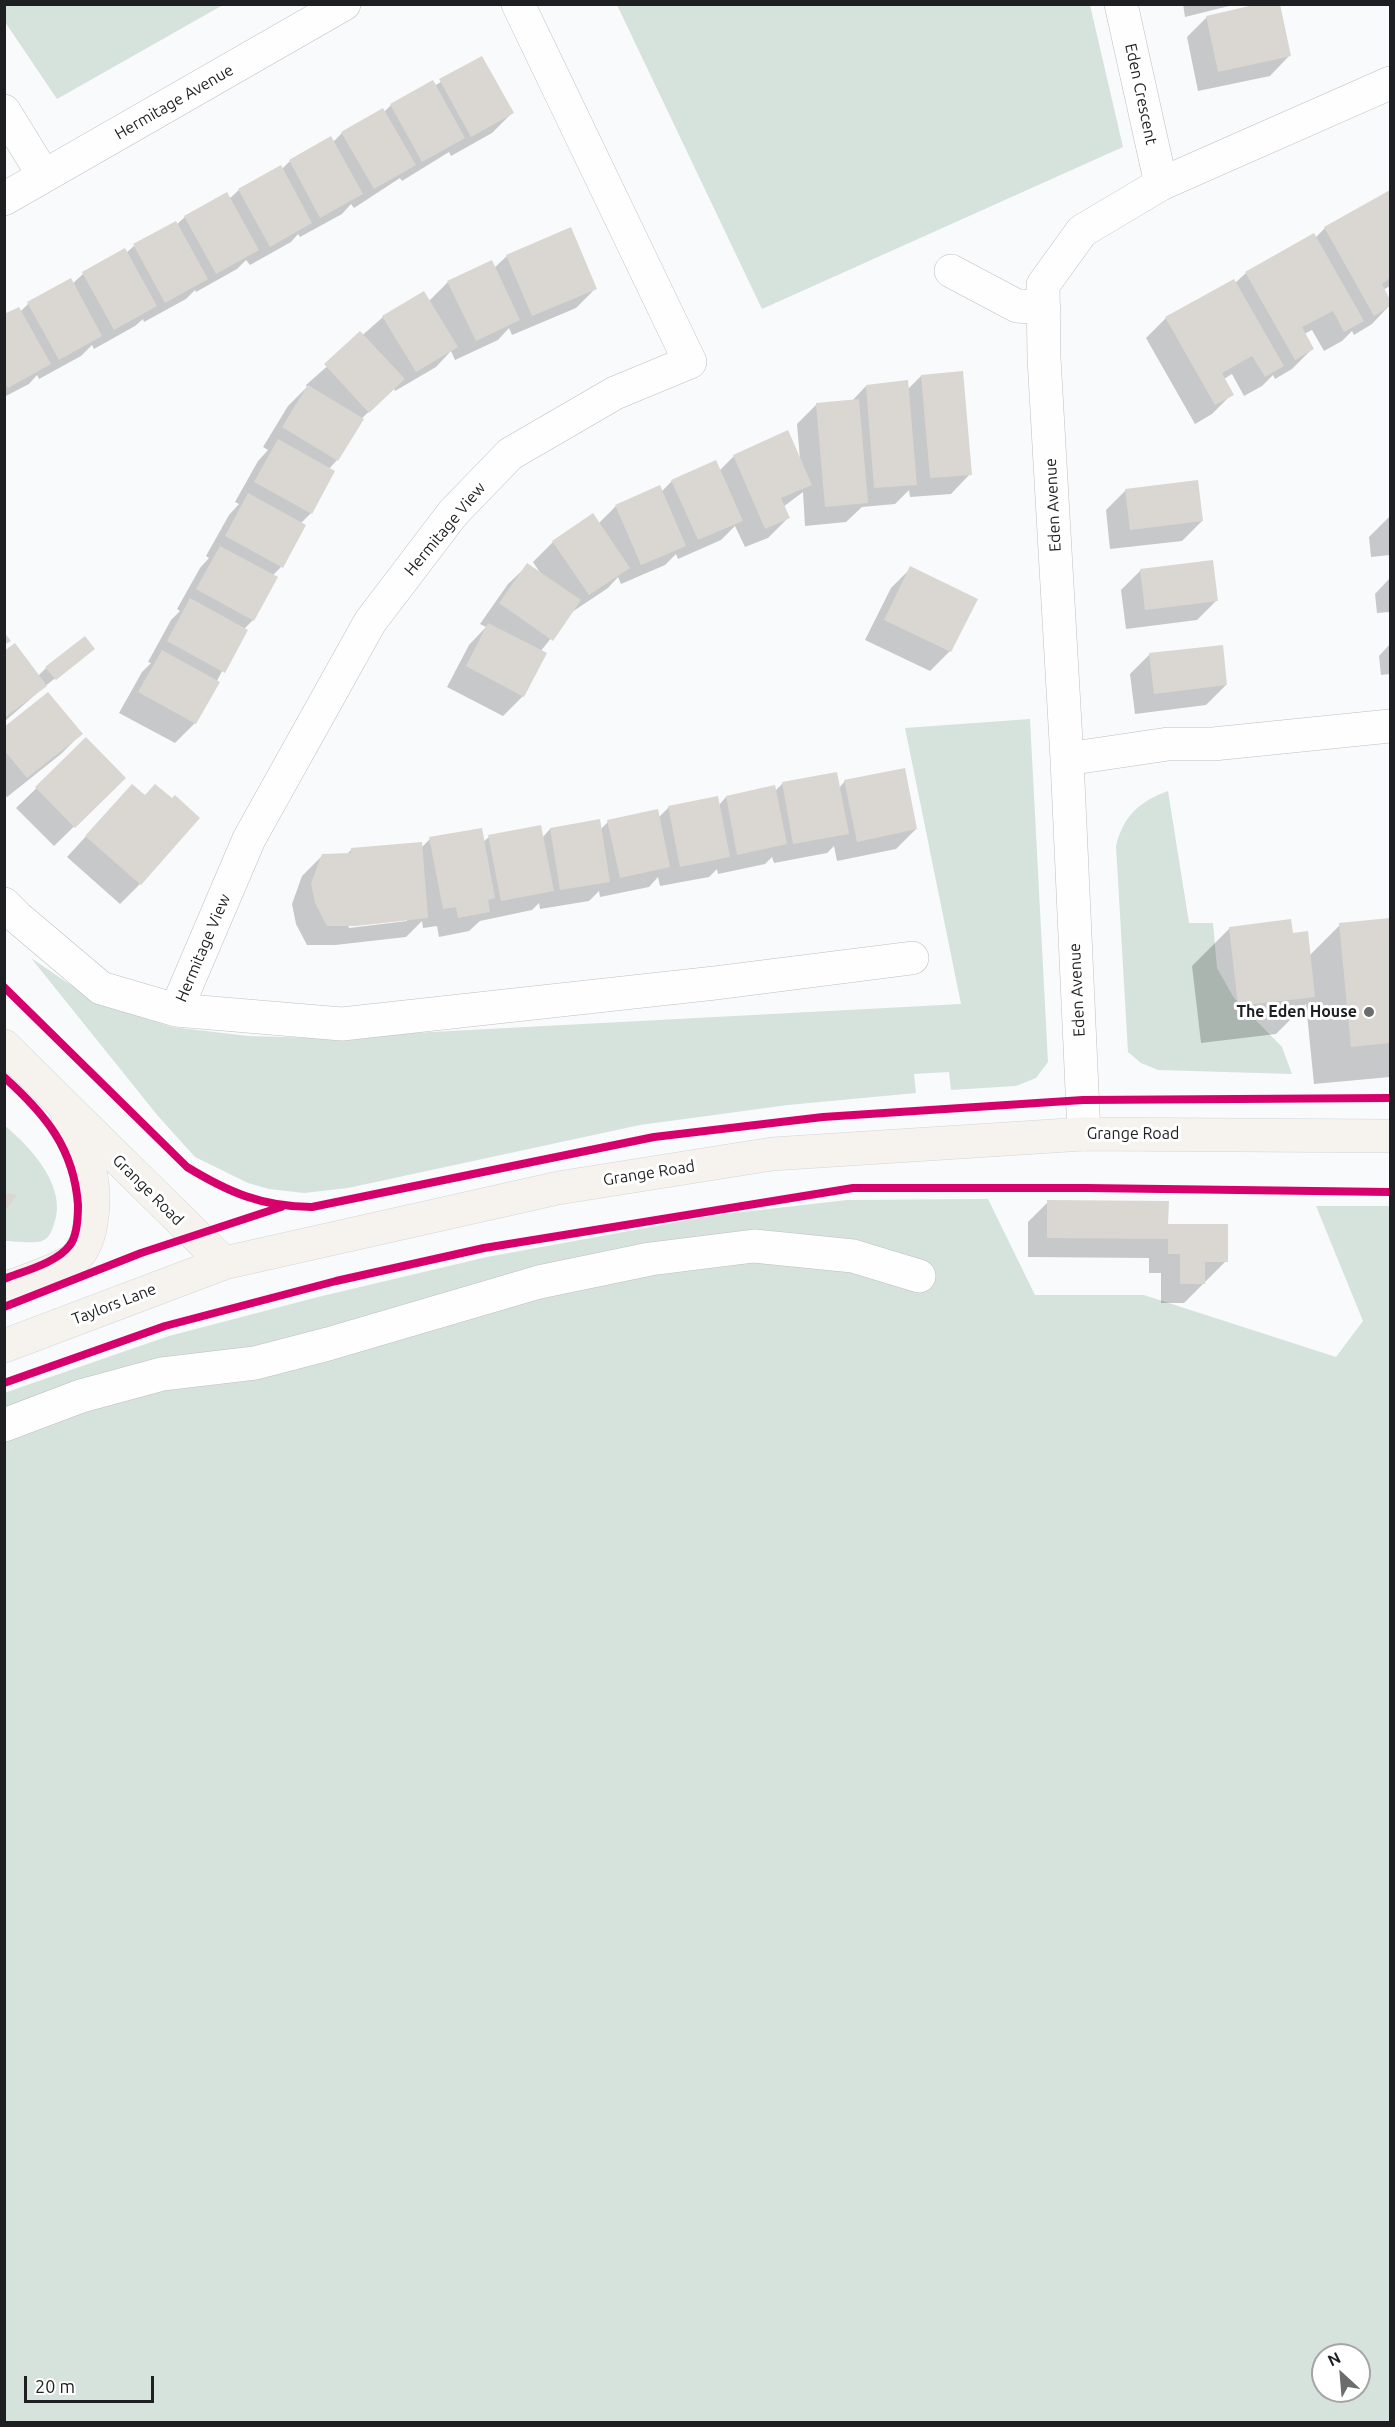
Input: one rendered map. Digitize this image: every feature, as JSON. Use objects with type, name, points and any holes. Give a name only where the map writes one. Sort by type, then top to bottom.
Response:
[{"type":"main road","name":"Grange Road","points":[[14,1056],[224,1263],[558,1188],[760,1156],[1084,1134],[1390,1137]]},
{"type":"main road","points":[[4,1289],[73,1260],[84,1247],[90,1232],[95,1196],[92,1174],[79,1141],[60,1111],[14,1056]]},
{"type":"main road","name":"Taylors Lane","points":[[4,1346],[224,1263]]},
{"type":"street","name":"Hermitage Avenue","points":[[4,199],[344,4]]},
{"type":"street","name":"Hermitage View","points":[[176,1010],[249,839],[358,643],[370,622],[453,513],[510,454],[615,393],[690,362],[518,4]]},
{"type":"street","name":"Eden Crescent","points":[[1121,4],[1161,184]]},
{"type":"street","points":[[951,271],[1017,306],[1043,296],[1082,231],[1161,184],[1390,83]]},
{"type":"street","points":[[4,111],[44,176]]},
{"type":"street","name":"Eden Avenue","points":[[1043,296],[1084,1134]]},
{"type":"street","points":[[1067,759],[1168,744],[1213,744],[1390,726]]},
{"type":"street","points":[[4,904],[16,917],[101,987],[176,1010],[342,1024],[715,983],[912,958]]},
{"type":"street","points":[[4,1425],[81,1396],[162,1374],[255,1363],[539,1282],[650,1259],[754,1246],[853,1256],[919,1276]]},
{"type":"shaded area","points":[[4,5],[223,5],[57,99],[5,22]]},
{"type":"shaded area","points":[[617,5],[1090,5],[1123,147],[762,309]]},
{"type":"shaded area","points":[[1030,719],[1048,1062],[1036,1078],[1016,1086],[951,1090],[949,1072],[914,1074],[916,1093],[788,1105],[640,1125],[348,1188],[304,1193],[269,1189],[248,1183],[195,1157],[158,1116],[31,958],[96,1002],[172,1027],[248,1036],[318,1038],[961,1004],[905,728]]},
{"type":"shaded area","points":[[1168,791],[1189,923],[1213,923],[1217,968],[1234,998],[1282,1047],[1292,1074],[1158,1070],[1141,1063],[1128,1052],[1116,846],[1123,826],[1134,811],[1149,800]]},
{"type":"shaded area","points":[[4,1125],[36,1157],[52,1184],[57,1213],[50,1234],[42,1241],[5,1241]]},
{"type":"shaded area","points":[[988,1199],[1035,1295],[1144,1295],[1336,1357],[1363,1321],[1316,1206],[1390,1206],[1390,2422],[5,2422],[4,1393],[169,1336],[318,1297],[487,1257],[716,1215],[847,1200]]},
{"type":"building","points":[[1258,4],[1280,4],[1291,56],[1218,72],[1206,16]]},
{"type":"building","points":[[482,56],[514,113],[471,137],[439,79]]},
{"type":"building","points":[[433,80],[465,138],[422,162],[390,104]]},
{"type":"building","points":[[383,108],[416,165],[374,189],[341,132]]},
{"type":"building","points":[[331,136],[363,194],[320,218],[289,160]]},
{"type":"building","points":[[281,165],[312,223],[270,247],[238,189]]},
{"type":"building","points":[[1390,190],[1390,278],[1382,284],[1390,300],[1390,306],[1374,316],[1324,227]]},
{"type":"building","points":[[227,192],[259,250],[216,274],[184,216]]},
{"type":"building","points":[[176,221],[208,279],[165,303],[133,244]]},
{"type":"building","points":[[571,227],[597,289],[532,316],[506,255]]},
{"type":"building","points":[[1314,233],[1364,321],[1344,332],[1333,311],[1302,327],[1314,349],[1295,360],[1245,272]]},
{"type":"building","points":[[125,248],[157,306],[114,330],[82,272]]},
{"type":"building","points":[[492,260],[520,320],[476,341],[447,281]]},
{"type":"building","points":[[71,278],[102,336],[59,360],[27,302]]},
{"type":"building","points":[[1234,279],[1284,366],[1265,377],[1252,356],[1222,373],[1234,395],[1215,405],[1165,317]]},
{"type":"building","points":[[424,291],[458,347],[416,372],[382,316]]},
{"type":"building","points":[[19,307],[51,364],[8,388],[4,382],[4,314]]},
{"type":"building","points":[[360,331],[405,379],[369,413],[324,364]]},
{"type":"building","points":[[963,371],[972,475],[930,478],[921,375]]},
{"type":"building","points":[[908,380],[917,485],[874,488],[866,385]]},
{"type":"building","points":[[308,385],[364,419],[338,461],[282,427]]},
{"type":"building","points":[[859,399],[868,503],[825,507],[816,403]]},
{"type":"building","points":[[788,430],[812,485],[781,498],[790,518],[765,529],[733,455]]},
{"type":"building","points":[[278,439],[335,471],[312,514],[254,482]]},
{"type":"building","points":[[716,460],[743,521],[698,540],[671,480]]},
{"type":"building","points":[[1198,480],[1203,521],[1130,530],[1125,489]]},
{"type":"building","points":[[660,485],[686,546],[641,565],[615,505]]},
{"type":"building","points":[[248,493],[306,525],[283,568],[225,536]]},
{"type":"building","points":[[593,513],[630,568],[589,595],[552,541]]},
{"type":"building","points":[[220,546],[278,577],[254,621],[196,589]]},
{"type":"building","points":[[1213,560],[1218,601],[1145,610],[1140,569]]},
{"type":"building","points":[[527,563],[581,600],[553,641],[499,603]]},
{"type":"building","points":[[910,566],[978,599],[951,652],[884,620]]},
{"type":"building","points":[[190,598],[248,630],[225,673],[167,641]]},
{"type":"building","points":[[488,623],[547,653],[524,697],[466,666]]},
{"type":"building","points":[[4,632],[11,641],[4,645]]},
{"type":"building","points":[[85,636],[95,649],[56,680],[45,667]]},
{"type":"building","points":[[15,643],[47,686],[4,718],[4,651]]},
{"type":"building","points":[[1223,645],[1227,685],[1154,694],[1149,653]]},
{"type":"building","points":[[162,650],[220,682],[196,724],[138,692]]},
{"type":"building","points":[[48,692],[83,734],[27,778],[4,750],[4,727]]},
{"type":"building","points":[[86,737],[126,778],[75,828],[35,787]]},
{"type":"building","points":[[905,768],[917,829],[857,842],[844,780]]},
{"type":"building","points":[[837,772],[849,834],[793,844],[782,782]]},
{"type":"building","points":[[132,784],[145,795],[155,784],[172,798],[175,795],[200,818],[141,885],[85,836]]},
{"type":"building","points":[[775,785],[787,844],[737,855],[726,796]]},
{"type":"building","points":[[718,796],[730,857],[680,867],[668,806]]},
{"type":"building","points":[[658,809],[670,867],[620,878],[607,820]]},
{"type":"building","points":[[600,819],[610,882],[560,890],[550,828]]},
{"type":"building","points":[[541,825],[554,891],[501,901],[488,835]]},
{"type":"building","points":[[482,828],[495,898],[488,900],[490,912],[458,918],[456,907],[443,909],[429,837]]},
{"type":"building","points":[[422,842],[428,918],[356,926],[327,926],[315,903],[311,883],[322,854],[351,853],[351,848]]},
{"type":"building","name":"The Eden House","points":[[1390,918],[1390,1043],[1351,1047],[1339,923]]},
{"type":"building","points":[[1291,919],[1293,933],[1308,931],[1315,997],[1238,1006],[1229,927]]},
{"type":"building","points":[[4,1193],[17,1195],[4,1212]]},
{"type":"building","points":[[1047,1200],[1169,1201],[1168,1224],[1228,1224],[1228,1262],[1205,1262],[1205,1284],[1180,1284],[1180,1254],[1168,1254],[1168,1239],[1047,1238]]},
{"type":"cycle path","points":[[4,987],[187,1167],[231,1191],[261,1201],[294,1206],[312,1207],[654,1137],[823,1117],[1083,1100],[1390,1098]]},
{"type":"cycle path","points":[[4,1077],[44,1119],[64,1149],[71,1166],[78,1205],[74,1236],[70,1245],[57,1257],[40,1266],[4,1279]]},
{"type":"cycle path","points":[[4,1383],[165,1326],[336,1281],[484,1248],[853,1188],[1390,1192]]},
{"type":"cycle path","points":[[4,1307],[141,1253],[281,1207]]},
{"type":"place","name":"The Eden House","points":[[1369,1012]]}]
